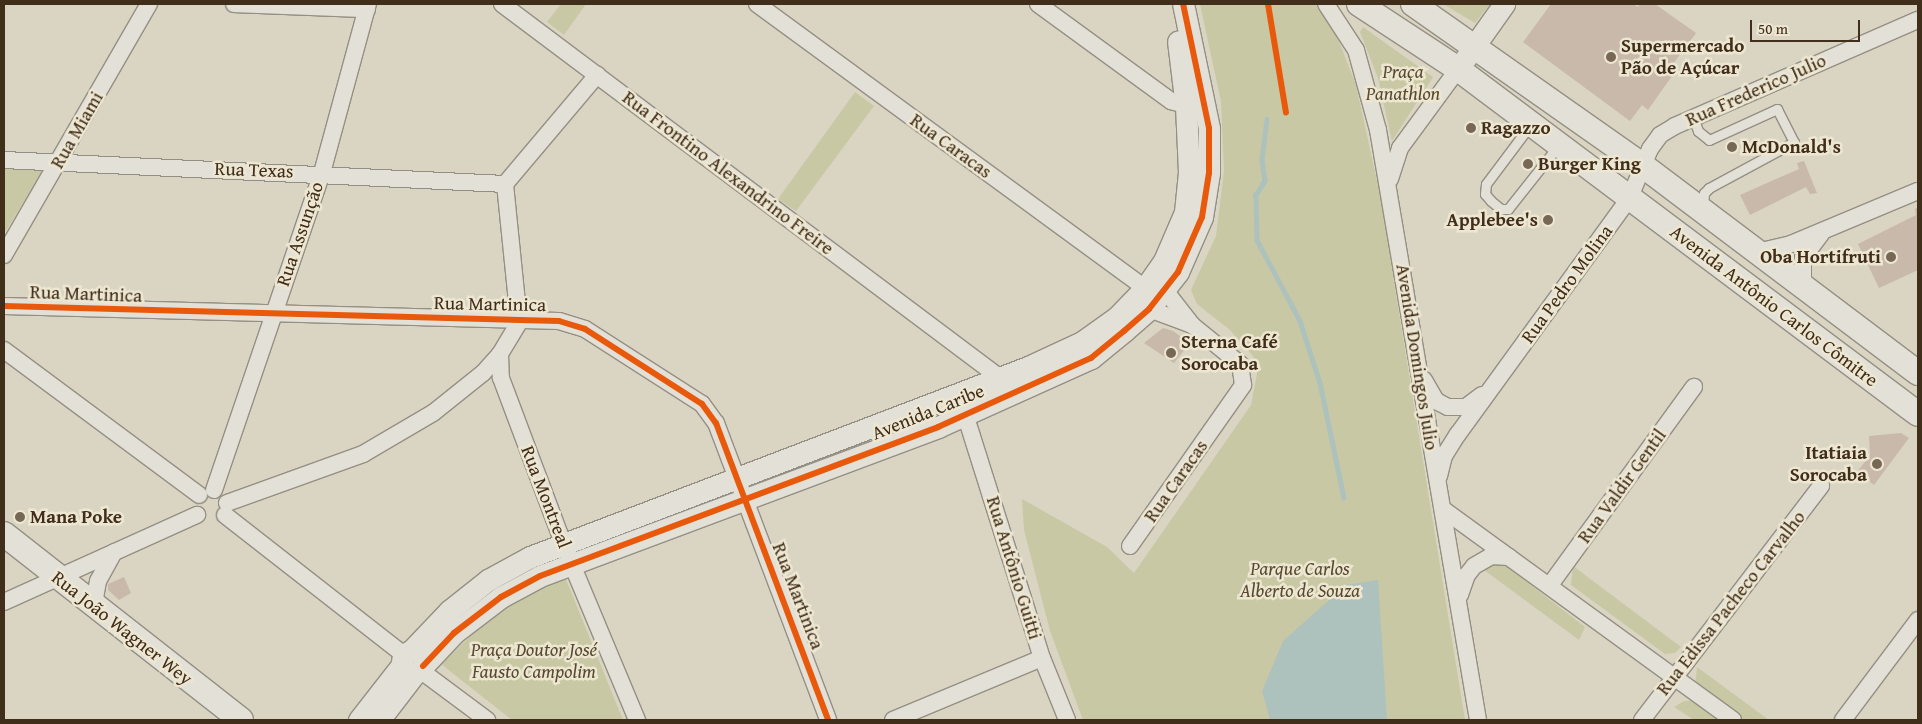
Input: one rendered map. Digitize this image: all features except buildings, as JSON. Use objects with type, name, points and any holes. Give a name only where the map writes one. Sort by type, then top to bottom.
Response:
[{"type":"main road","name":"Avenida Antônio Carlos Cômitre","points":[[1359,4],[1458,69],[1918,414]]},
{"type":"main road","name":"Avenida Antônio Carlos Cômitre","points":[[1413,4],[1475,45],[1642,165],[1809,291],[1914,365]]},
{"type":"main road","name":"Rua João Wagner Wey","points":[[4,534],[241,720]]},
{"type":"street","name":"Rua Miami","points":[[4,255],[149,4]]},
{"type":"street","points":[[234,4],[367,6]]},
{"type":"street","name":"Rua Frontino Alexandrino Freire","points":[[502,4],[954,343],[989,389]]},
{"type":"street","name":"Rua Caracas","points":[[757,4],[1155,289],[1192,325],[1240,364],[1243,385],[1130,546]]},
{"type":"street","points":[[1038,4],[1171,101],[1196,108]]},
{"type":"street","name":"Avenida Caribe","points":[[1171,4],[1196,108]]},
{"type":"street","name":"Avenida Caribe","points":[[379,720],[412,663],[448,611],[488,580],[563,543],[737,479],[957,394],[989,389],[1091,358],[1149,309],[1164,261],[1185,212],[1196,108],[1183,4]]},
{"type":"street","name":"Avenida Domingos Julio","points":[[1326,4],[1356,50],[1389,182],[1438,488],[1444,510],[1478,720]]},
{"type":"street","points":[[1389,182],[1400,148],[1504,4]]},
{"type":"street","name":"Rua Assunção","points":[[206,492],[322,173],[367,6]]},
{"type":"street","name":"Rua Frederico Julio","points":[[1642,165],[1660,135],[1694,117],[1916,20]]},
{"type":"street","points":[[206,492],[195,505],[198,515],[212,523],[226,509],[363,454],[434,414],[483,373],[500,354],[519,322],[504,184],[597,75]]},
{"type":"street","name":"Rua Texas","points":[[4,160],[322,173],[504,184]]},
{"type":"street","points":[[1630,197],[1642,165]]},
{"type":"street","points":[[1757,252],[1775,250],[1791,244],[1918,191]]},
{"type":"street","name":"Rua Pedro Molina","points":[[1438,488],[1444,456],[1630,197]]},
{"type":"street","points":[[1801,266],[1814,240],[1825,231]]},
{"type":"street","points":[[1791,244],[1809,291]]},
{"type":"street","name":"Avenida Caribe","points":[[359,720],[412,663],[501,597],[540,576],[964,415],[989,389],[1082,342],[1155,289]]},
{"type":"street","name":"Rua Martinica","points":[[4,306],[273,312],[519,322],[559,321],[585,330],[702,404],[716,423],[828,720]]},
{"type":"street","name":"Rua Caracas","points":[[1149,309],[1192,325]]},
{"type":"street","points":[[4,350],[206,492],[223,495],[226,509],[412,663],[487,720]]},
{"type":"street","name":"Rua Montreal","points":[[500,354],[501,378],[563,543],[637,720]]},
{"type":"street","name":"Rua Pedro Molina","points":[[1418,366],[1436,401],[1457,408],[1466,407],[1477,399],[1505,371]]},
{"type":"street","name":"Rua Valdir Gentil","points":[[1550,585],[1694,387]]},
{"type":"street","name":"Avenida Caribe","points":[[957,394],[954,408],[964,415]]},
{"type":"street","name":"Rua Antônio Guitti","points":[[964,415],[1042,658],[1067,720]]},
{"type":"street","name":"Rua Edissa Pacheco Carvalho","points":[[1642,720],[1821,486]]},
{"type":"street","points":[[1444,510],[1550,585],[1733,720]]},
{"type":"street","points":[[4,602],[198,515]]},
{"type":"street","points":[[99,609],[95,598],[98,581],[114,552]]},
{"type":"street","points":[[1459,597],[1463,583],[1474,566],[1491,556],[1509,557]]},
{"type":"street","points":[[1843,720],[1918,620]]},
{"type":"street","points":[[893,720],[1042,658]]},
{"type":"lane","points":[[1694,117],[1698,131],[1709,140],[1777,109],[1794,142],[1709,188],[1702,199],[1703,210]]},
{"type":"lane","points":[[1531,123],[1486,184],[1485,194],[1491,202],[1501,208],[1508,209],[1559,145]]},
{"type":"green space","points":[[561,4],[586,4],[564,35],[547,22]]},
{"type":"green space","name":"Parque Carlos Alberto de Souza","points":[[1200,4],[1315,4],[1335,31],[1356,85],[1380,195],[1465,720],[1083,720],[1050,631],[1024,530],[1022,499],[1107,547],[1134,573],[1251,405],[1257,374],[1253,356],[1230,330],[1197,304],[1191,290],[1216,236],[1224,171],[1221,102]]},
{"type":"green space","points":[[1443,4],[1490,4],[1475,23]]},
{"type":"green space","name":"Praça Panathlon","points":[[1363,27],[1433,77],[1392,141],[1378,78],[1360,32]]},
{"type":"green space","points":[[855,92],[874,106],[796,211],[778,199]]},
{"type":"green space","points":[[4,168],[43,170],[4,234]]},
{"type":"green space","points":[[1500,561],[1585,627],[1579,640],[1480,567]]},
{"type":"green space","points":[[1573,566],[1681,647],[1675,653],[1665,654],[1571,585]]},
{"type":"green space","name":"Praça Doutor José Fausto Campolim","points":[[565,577],[623,720],[512,720],[441,664],[488,620],[524,594]]},
{"type":"green space","points":[[1697,667],[1769,720],[1742,720],[1695,686]]},
{"type":"green space","points":[[1697,700],[1726,720],[1694,720],[1674,707],[1684,701]]},
{"type":"shaded area","points":[[1378,580],[1387,720],[1270,720],[1262,691],[1283,641],[1346,585]]},
{"type":"waterway","points":[[1267,119],[1262,160],[1265,181],[1256,195],[1257,240],[1300,321],[1320,383],[1344,498]]},
{"type":"cycle path","points":[[423,666],[454,633],[501,597],[540,576],[938,427],[1091,358],[1124,331],[1149,309],[1178,272],[1202,217],[1209,173],[1209,128],[1183,4]]},
{"type":"cycle path","points":[[1268,4],[1286,113]]},
{"type":"cycle path","points":[[4,306],[559,321],[585,329],[702,404],[716,423],[828,720]]},
{"type":"place","name":"Supermercado Pão de Açúcar","points":[[1611,57]]},
{"type":"place","name":"Ragazzo","points":[[1471,128]]},
{"type":"place","name":"McDonald's","points":[[1732,147]]},
{"type":"place","name":"Burger King","points":[[1528,164]]},
{"type":"place","name":"Applebee's","points":[[1548,220]]},
{"type":"place","name":"Oba Hortifruti","points":[[1891,257]]},
{"type":"place","name":"Sterna Café Sorocaba","points":[[1171,353]]},
{"type":"place","name":"Itatiaia Sorocaba","points":[[1877,464]]},
{"type":"place","name":"Mana Poke","points":[[20,517]]}]
